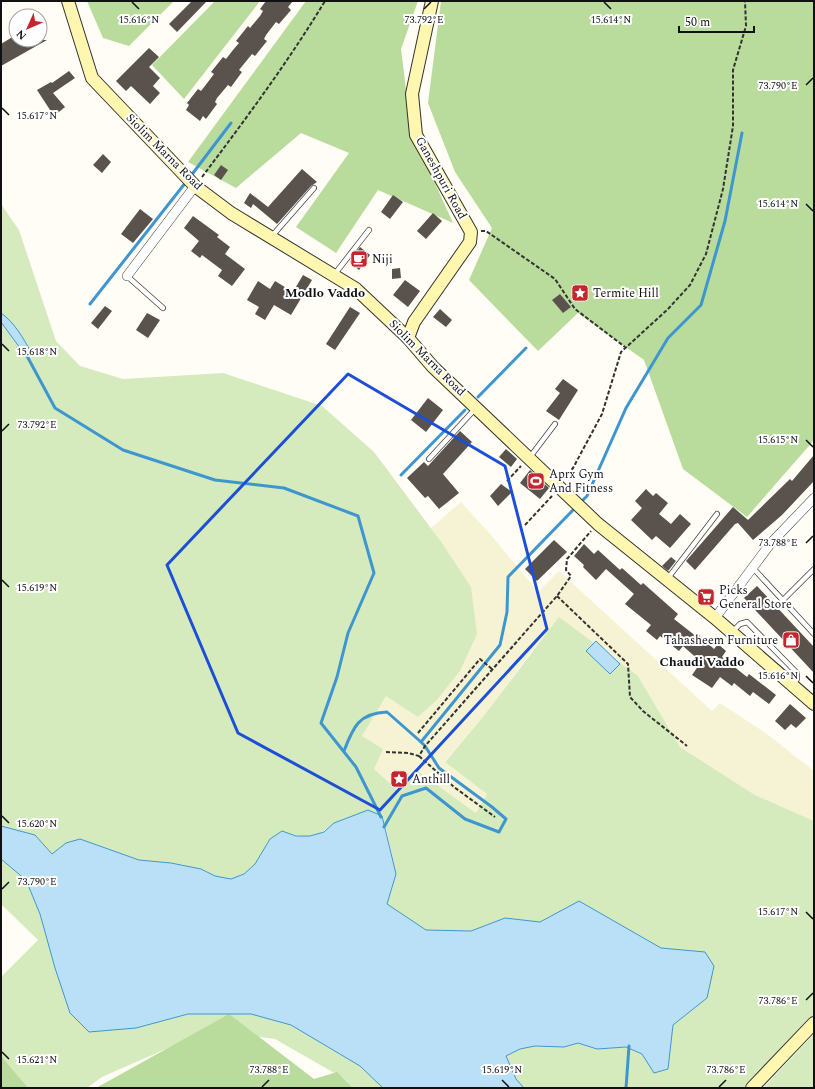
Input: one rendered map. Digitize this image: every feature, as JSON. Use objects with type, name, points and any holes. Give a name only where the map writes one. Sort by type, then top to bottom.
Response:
[{"type":"main road","name":"Siolim Marna Road","points":[[68,1],[92,78],[195,186],[231,213],[356,289],[408,338],[433,367],[598,524],[732,632],[814,704]]},
{"type":"main road","name":"Ganeshpuri Road","points":[[408,338],[414,322],[470,242],[470,232],[416,135],[412,94],[432,1]]},
{"type":"main road","points":[[755,1085],[814,1023]]},
{"type":"street","points":[[127,276],[195,186]]},
{"type":"street","points":[[715,618],[771,543],[814,498]]},
{"type":"lane","points":[[271,238],[314,188]]},
{"type":"lane","points":[[334,275],[370,230]]},
{"type":"lane","points":[[127,276],[163,308]]},
{"type":"lane","points":[[429,459],[476,407]]},
{"type":"lane","points":[[529,458],[555,424]]},
{"type":"lane","points":[[667,580],[717,514]]},
{"type":"lane","points":[[753,568],[814,634]]},
{"type":"lane","points":[[783,600],[814,569]]},
{"type":"lane","points":[[732,632],[740,624],[747,622],[797,673],[797,679],[792,685]]},
{"type":"path","points":[[195,186],[240,127],[309,27],[325,1]]},
{"type":"path","points":[[525,525],[570,473],[602,414],[621,352],[668,309],[690,285],[706,254],[723,189],[733,126],[733,70],[746,26],[745,1]]},
{"type":"path","points":[[470,232],[486,231],[555,279],[575,309],[625,347]]},
{"type":"path","points":[[507,481],[529,458]]},
{"type":"path","points":[[419,756],[492,669],[557,596],[570,576],[566,570],[567,559],[598,524]]},
{"type":"path","points":[[557,596],[628,664],[630,697],[643,711],[687,746]]},
{"type":"path","points":[[418,733],[480,659],[492,669]]},
{"type":"path","points":[[386,752],[408,753],[419,756],[454,787],[495,817]]},
{"type":"highlighted area","points":[[348,374],[505,466],[547,629],[380,810],[238,733],[167,565]]},
{"type":"shaded area","points":[[461,502],[491,535],[538,592],[559,571],[712,711],[720,703],[767,734],[814,771],[814,821],[755,795],[680,747],[638,676],[535,647],[482,718],[445,761],[487,794],[476,813],[415,769],[397,791],[373,769],[362,736],[386,695],[418,717],[436,701],[471,587],[431,528]]},
{"type":"green space","points":[[87,1],[174,1],[129,46],[103,38]]},
{"type":"green space","points":[[215,1],[260,1],[184,99],[152,65]]},
{"type":"green space","points":[[306,1],[418,1],[401,49],[411,130],[453,223],[378,190],[336,253],[296,227],[349,153],[301,133],[236,188],[188,162]]},
{"type":"green space","points":[[441,1],[814,1],[814,440],[747,517],[683,469],[644,360],[578,313],[538,351],[469,280],[492,228],[455,172],[428,103]]},
{"type":"green space","points":[[1,204],[19,230],[56,341],[80,366],[123,379],[223,373],[322,406],[374,452],[442,543],[471,587],[477,634],[460,671],[436,701],[418,717],[386,696],[362,736],[383,749],[374,769],[397,790],[415,769],[476,813],[487,794],[445,762],[482,718],[559,617],[638,676],[680,747],[755,795],[814,821],[814,1014],[744,1088],[524,1088],[516,1079],[506,1056],[520,1049],[535,1046],[564,1047],[578,1043],[597,1049],[626,1047],[642,1054],[654,1073],[668,1069],[673,1025],[707,998],[705,952],[661,948],[579,901],[540,922],[505,918],[471,931],[426,930],[387,904],[396,874],[385,824],[334,823],[322,832],[310,836],[290,834],[282,831],[270,839],[255,864],[244,874],[231,879],[215,876],[201,869],[171,863],[139,860],[80,839],[52,854],[35,835],[1,826],[1,322],[28,359],[31,352],[15,326],[1,313]]},
{"type":"green space","points":[[1,859],[26,880],[40,914],[55,968],[136,1028],[188,1014],[251,1014],[291,1025],[360,1066],[383,1088],[353,1088],[343,1078],[275,1039],[209,1030],[102,1077],[87,1088],[22,1088],[1,1068],[1,977],[38,940],[1,904]]},
{"type":"green space","points":[[229,1014],[314,1079],[337,1072],[353,1088],[96,1088]]},
{"type":"green space","points":[[814,1034],[814,1088],[763,1088]]},
{"type":"green space","points":[[1,1056],[28,1088],[1,1088]]},
{"type":"water","points":[[1,313],[15,326],[25,341],[31,352],[28,359],[1,322]]},
{"type":"water","points":[[596,641],[620,664],[610,674],[586,651]]},
{"type":"water","points":[[368,810],[382,816],[396,874],[387,904],[426,930],[471,931],[505,918],[540,922],[579,901],[661,948],[705,952],[714,966],[707,998],[673,1025],[668,1069],[654,1073],[642,1054],[626,1047],[597,1049],[578,1043],[564,1047],[535,1046],[520,1049],[506,1056],[516,1079],[524,1088],[383,1088],[360,1066],[291,1025],[251,1014],[188,1014],[136,1028],[89,1032],[70,1013],[55,968],[40,914],[26,880],[1,859],[1,826],[35,835],[52,854],[66,843],[80,839],[139,860],[171,863],[201,869],[215,876],[231,879],[244,874],[255,864],[270,839],[282,831],[296,836],[310,836],[324,832],[334,823]]},
{"type":"building","points":[[192,1],[207,1],[177,32],[169,24]]},
{"type":"building","points":[[266,1],[293,1],[288,7],[291,10],[279,24],[276,22],[266,35],[264,39],[267,41],[255,56],[252,54],[239,70],[242,72],[231,87],[228,85],[217,98],[215,102],[217,104],[206,119],[203,116],[200,121],[186,110],[189,105],[187,103],[198,89],[201,91],[214,74],[211,72],[223,57],[226,59],[239,43],[236,41],[248,26],[250,28],[260,16],[263,11],[260,9]]},
{"type":"building","points":[[8,40],[8,48],[33,48],[1,66],[1,44]]},
{"type":"building","points":[[149,48],[159,57],[149,67],[160,78],[153,86],[160,93],[150,104],[131,86],[126,91],[116,81]]},
{"type":"building","points":[[69,71],[75,78],[53,93],[65,107],[54,116],[37,90],[51,82],[52,83]]},
{"type":"building","points":[[103,154],[111,162],[102,173],[93,165]]},
{"type":"building","points":[[221,165],[228,170],[221,180],[214,175]]},
{"type":"building","points":[[302,169],[317,182],[311,186],[277,224],[253,204],[251,208],[244,203],[250,193],[268,207]]},
{"type":"building","points":[[393,195],[403,202],[390,219],[381,212]]},
{"type":"building","points":[[140,209],[153,219],[133,243],[121,234]]},
{"type":"building","points":[[433,213],[442,221],[426,239],[417,231]]},
{"type":"building","points":[[193,216],[219,235],[217,237],[230,247],[225,254],[245,269],[232,286],[218,276],[222,270],[202,255],[200,258],[191,251],[199,241],[184,228]]},
{"type":"building","points":[[360,247],[370,255],[359,270],[350,262]]},
{"type":"building","points":[[400,268],[401,278],[392,279],[392,269]]},
{"type":"building","points":[[303,275],[312,280],[291,315],[274,305],[265,320],[255,314],[259,307],[247,300],[258,281],[270,289],[275,281],[293,292]]},
{"type":"building","points":[[405,280],[420,291],[408,307],[393,295]]},
{"type":"building","points":[[560,294],[571,307],[563,313],[552,300]]},
{"type":"building","points":[[105,306],[112,311],[98,329],[91,323]]},
{"type":"building","points":[[350,307],[360,313],[335,350],[326,344]]},
{"type":"building","points":[[440,309],[452,320],[446,327],[433,317]]},
{"type":"building","points":[[147,313],[160,320],[148,338],[136,330]]},
{"type":"building","points":[[563,379],[578,390],[559,420],[546,411],[560,393],[555,389]]},
{"type":"building","points":[[428,398],[443,410],[426,432],[411,420]]},
{"type":"building","points":[[460,431],[472,442],[443,474],[459,493],[439,509],[428,496],[425,498],[407,478],[424,462],[428,466]]},
{"type":"building","points":[[506,449],[517,459],[511,467],[499,457]]},
{"type":"building","points":[[814,455],[814,481],[782,515],[753,540],[738,523],[735,524],[695,570],[686,561],[733,507],[748,520],[790,479],[792,481]]},
{"type":"building","points":[[530,470],[549,488],[540,499],[520,483]]},
{"type":"building","points":[[501,484],[512,492],[498,506],[490,496]]},
{"type":"building","points":[[646,489],[653,496],[656,493],[668,503],[659,514],[671,524],[680,514],[691,524],[670,548],[656,536],[652,540],[631,520],[642,508],[635,501]]},
{"type":"building","points":[[554,540],[567,552],[537,581],[525,569]]},
{"type":"building","points":[[584,544],[594,554],[598,550],[620,570],[622,568],[641,585],[643,583],[678,614],[674,619],[697,637],[699,635],[714,649],[718,644],[726,651],[722,657],[747,677],[749,674],[776,695],[769,704],[753,692],[750,696],[734,683],[732,686],[720,677],[712,688],[692,675],[701,662],[683,646],[679,651],[660,636],[657,640],[646,631],[651,625],[625,604],[634,594],[606,569],[596,580],[583,567],[584,565],[574,556]]},
{"type":"building","points":[[671,557],[676,561],[668,571],[662,566]]},
{"type":"building","points":[[757,586],[814,647],[814,673],[744,598]]},
{"type":"building","points":[[790,704],[806,718],[796,728],[791,724],[785,730],[775,721]]},
{"type":"waterway","points":[[190,177],[231,123]]},
{"type":"waterway","points":[[579,504],[587,496],[626,408],[668,338],[701,305],[725,221],[742,133]]},
{"type":"waterway","points":[[90,304],[186,182]]},
{"type":"waterway","points":[[478,397],[526,348]]},
{"type":"waterway","points":[[27,356],[55,408],[123,450],[215,480],[284,488],[358,516],[374,573],[348,633],[337,677],[321,723],[356,767],[381,817]]},
{"type":"waterway","points":[[401,475],[465,410]]},
{"type":"waterway","points":[[384,827],[402,796],[426,788],[465,819],[499,832],[506,819],[439,768],[421,742],[500,645],[507,612],[508,577],[575,508]]},
{"type":"waterway","points":[[344,751],[354,728],[358,723],[363,718],[377,713],[387,712],[421,742]]},
{"type":"waterway","points":[[626,1088],[629,1046]]},
{"type":"place","name":"Niji","points":[[359,259]]},
{"type":"place","name":"Termite Hill","points":[[580,293]]},
{"type":"place","name":"Aprx Gym And Fitness","points":[[536,481]]},
{"type":"place","name":"Picks General Store","points":[[706,597]]},
{"type":"place","name":"Tahasheem Furniture","points":[[791,640]]},
{"type":"place","name":"Anthill","points":[[399,779]]},
{"type":"district","name":"Modlo Vaddo","points":[[325,293]]},
{"type":"district","name":"Chaudi Vaddo","points":[[702,662]]}]
